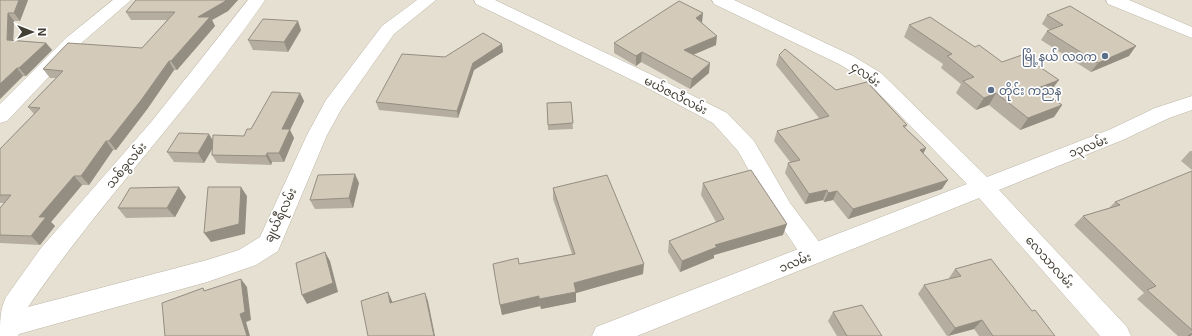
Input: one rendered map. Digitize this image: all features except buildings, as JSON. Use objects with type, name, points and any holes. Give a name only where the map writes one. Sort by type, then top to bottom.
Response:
[{"type":"street","points":[[0,116],[72,42],[123,0]]},
{"type":"street","name":"သစ်ခွလမ်း","points":[[4,330],[15,305],[50,255],[159,126],[256,0]]},
{"type":"street","name":"ချယ်ရီလမ်း","points":[[4,330],[207,271],[247,258],[269,244],[317,135],[333,105],[388,30],[428,0]]},
{"type":"street","name":"မယ်ဇလီလမ်း","points":[[482,0],[647,80],[720,118],[746,146],[782,209],[814,254]]},
{"type":"street","name":"၄လမ်း","points":[[720,0],[846,60],[874,77],[983,188]]},
{"type":"street","points":[[1114,0],[1192,33]]},
{"type":"street","name":"၁၃လမ်း","points":[[983,188],[1192,103]]},
{"type":"street","name":"၁လမ်း","points":[[606,336],[983,188]]},
{"type":"street","name":"လေသာလမ်း","points":[[983,188],[1117,336]]},
{"type":"shaded area","points":[[0,0],[1192,0],[1192,336],[0,336]]},
{"type":"place","name":"မြို့နယ် လဝက","points":[[1105,56]]},
{"type":"place","name":"တိုင်း ကညန","points":[[991,90]]}]
